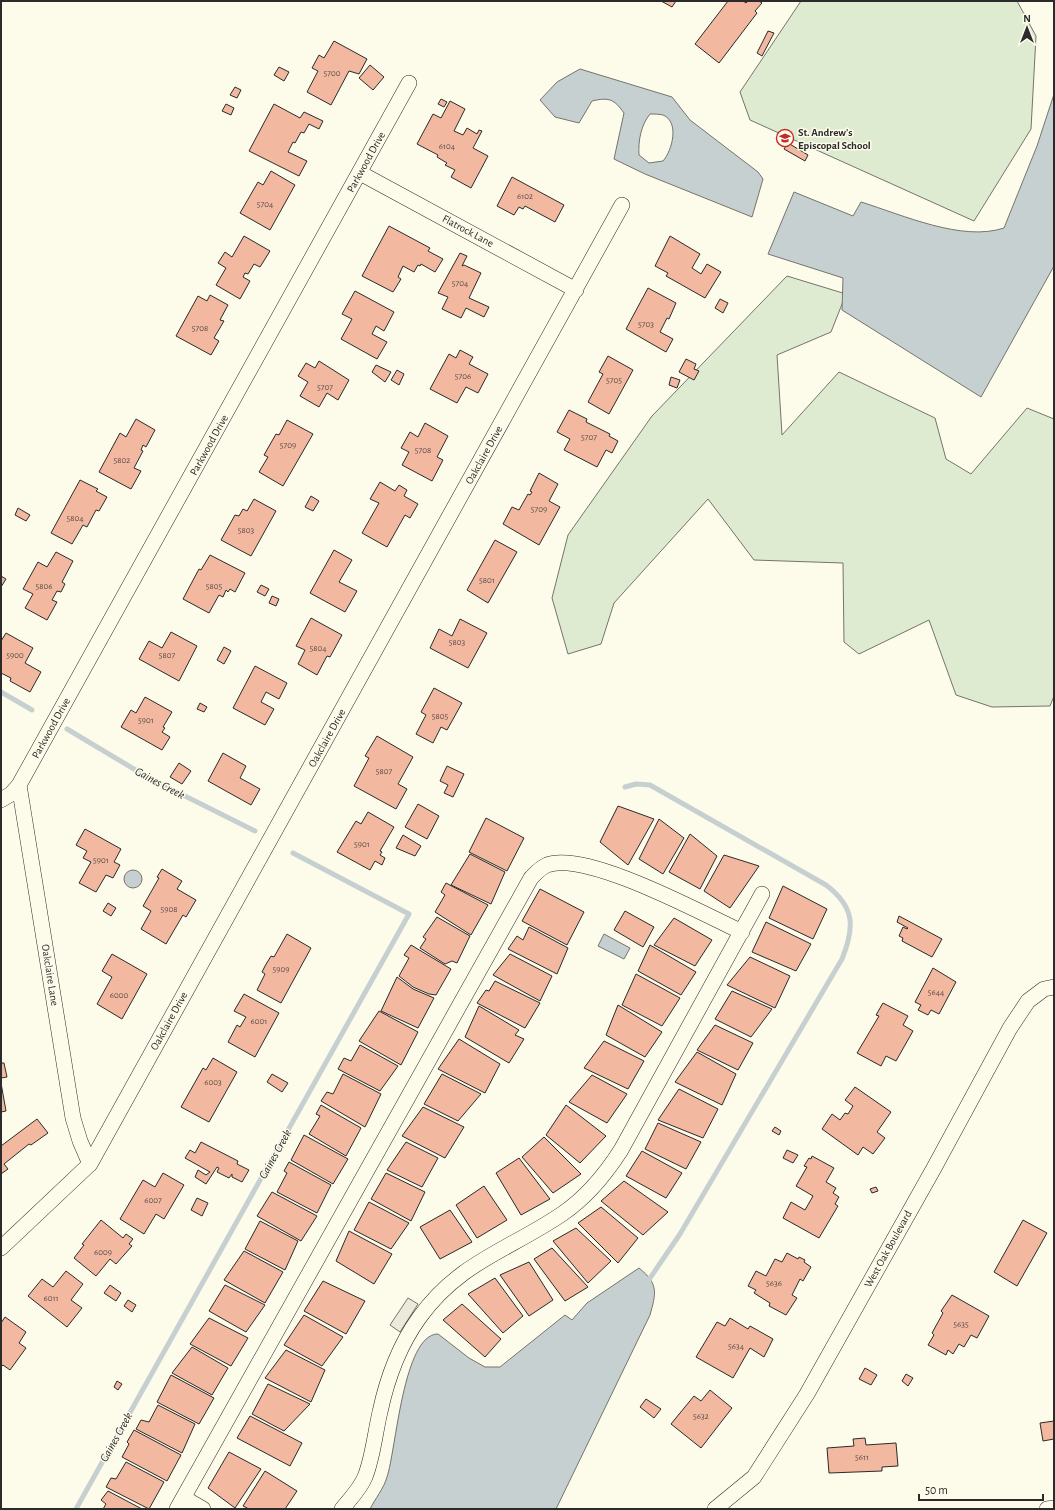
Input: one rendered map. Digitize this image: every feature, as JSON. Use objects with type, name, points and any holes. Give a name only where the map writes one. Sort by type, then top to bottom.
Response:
[{"type":"street","name":"Parkwood Drive","points":[[1,800],[11,794],[19,785],[409,83]]},
{"type":"street","name":"Flatrock Lane","points":[[360,173],[576,290]]},
{"type":"street","name":"Oakclaire Drive","points":[[1,1248],[90,1164],[622,205]]},
{"type":"street","name":"Oakclaire Lane","points":[[19,785],[73,1118],[80,1141],[90,1164]]},
{"type":"street","points":[[203,1509],[180,1503],[531,878],[539,870],[548,865],[561,863],[580,864],[600,869],[624,878],[742,932]]},
{"type":"street","points":[[342,1509],[364,1478],[390,1375],[403,1344],[419,1318],[438,1295],[464,1272],[490,1255],[562,1214],[587,1194],[607,1171],[622,1150],[762,894]]},
{"type":"street","name":"West Oak Boulevard","points":[[714,1509],[754,1477],[811,1387],[934,1168],[1010,1028],[1028,1001],[1044,989],[1054,987]]},
{"type":"street","points":[[1047,1509],[1054,1508]]},
{"type":"green space","points":[[801,1],[1017,1],[1036,36],[1031,129],[974,221],[750,120],[740,92]]},
{"type":"green space","points":[[787,276],[846,294],[831,332],[777,355],[782,435],[839,372],[935,418],[946,459],[971,474],[1027,408],[1054,419],[1054,696],[1050,706],[992,707],[956,695],[929,620],[859,654],[844,642],[843,563],[754,560],[708,499],[614,603],[601,644],[568,654],[552,598],[568,535],[652,416]]},
{"type":"shaded area","points":[[580,69],[672,97],[690,120],[758,172],[763,179],[752,217],[645,174],[614,159],[624,113],[611,100],[603,99],[592,101],[579,123],[555,117],[540,100],[557,82]],"holes":[[[650,114],[663,115],[668,119],[673,130],[673,137],[669,151],[663,161],[649,163],[639,155],[639,144],[644,123]]]},
{"type":"shaded area","points":[[1054,94],[1054,266],[981,397],[842,310],[843,278],[768,254],[794,192],[853,216],[861,202],[914,220],[951,229],[970,232],[1004,228],[1037,146]]},
{"type":"shaded area","points":[[133,870],[139,873],[142,879],[139,885],[133,888],[127,885],[124,879],[127,873]]},
{"type":"shaded area","points":[[604,934],[630,948],[624,959],[598,946]]},
{"type":"shaded area","points":[[639,1268],[653,1284],[654,1301],[650,1315],[556,1509],[370,1509],[386,1481],[409,1372],[417,1353],[426,1339],[438,1334],[469,1358],[485,1367],[500,1367],[565,1315],[572,1320],[587,1303]]},
{"type":"shaded area","points":[[408,1298],[418,1304],[400,1332],[390,1325]]},
{"type":"building","points":[[661,1],[676,1],[672,7]]},
{"type":"building","points":[[728,1],[743,1],[746,3],[748,1],[759,1],[762,3],[755,11],[757,13],[719,63],[695,44]]},
{"type":"building","points":[[768,31],[774,33],[762,56],[757,53]]},
{"type":"building","points":[[334,41],[367,59],[359,74],[349,71],[331,105],[307,92],[318,71],[312,68],[319,55],[324,58]]},
{"type":"building","points":[[370,65],[384,77],[373,90],[359,78]]},
{"type":"building","points":[[279,67],[289,72],[284,81],[274,75]]},
{"type":"building","points":[[235,87],[241,90],[237,98],[230,95]]},
{"type":"building","points":[[441,99],[447,102],[444,107],[438,104]]},
{"type":"building","points":[[450,101],[465,109],[454,131],[463,135],[467,128],[477,134],[479,130],[482,131],[473,148],[488,156],[471,188],[451,177],[455,170],[445,165],[447,163],[437,157],[438,155],[417,144],[433,114],[441,118]]},
{"type":"building","points":[[226,104],[234,108],[231,115],[222,111]]},
{"type":"building","points":[[274,104],[300,118],[304,112],[323,121],[319,129],[309,124],[304,133],[301,132],[295,143],[293,142],[288,152],[307,161],[299,176],[249,151]]},
{"type":"building","points":[[788,143],[808,155],[805,161],[784,149]]},
{"type":"building","points":[[271,171],[295,185],[270,230],[240,213],[258,182],[263,185]]},
{"type":"building","points":[[512,177],[564,205],[555,222],[525,206],[523,209],[519,207],[514,215],[497,206]]},
{"type":"building","points":[[389,226],[430,248],[428,251],[443,259],[435,272],[421,264],[420,266],[418,265],[414,272],[403,266],[398,277],[401,279],[393,292],[362,276]]},
{"type":"building","points":[[244,236],[270,251],[260,267],[254,264],[248,274],[245,273],[243,277],[250,281],[240,299],[216,285],[226,268],[218,263],[225,252],[232,257]]},
{"type":"building","points":[[670,236],[700,254],[692,268],[701,274],[707,264],[721,272],[705,298],[666,276],[668,273],[655,266]]},
{"type":"building","points":[[460,253],[467,256],[462,266],[464,265],[481,273],[469,298],[489,307],[484,317],[466,308],[461,318],[442,309],[448,297],[438,293]]},
{"type":"building","points":[[648,288],[676,303],[669,319],[667,318],[660,332],[673,339],[666,352],[626,329]]},
{"type":"building","points":[[355,291],[394,312],[384,331],[376,326],[372,334],[387,342],[377,359],[341,339],[352,319],[342,314]]},
{"type":"building","points":[[210,295],[228,305],[220,320],[224,321],[214,338],[219,341],[211,355],[176,336],[198,296],[207,301]]},
{"type":"building","points":[[720,299],[728,303],[723,313],[715,308]]},
{"type":"building","points":[[460,350],[473,357],[469,364],[488,374],[478,393],[466,387],[457,403],[430,389],[449,354],[456,358]]},
{"type":"building","points":[[608,356],[633,370],[609,414],[588,402],[603,374],[599,372]]},
{"type":"building","points":[[686,359],[696,364],[694,369],[699,371],[694,380],[679,372]]},
{"type":"building","points":[[319,361],[349,380],[338,400],[327,393],[319,407],[300,396],[308,382],[298,376],[306,363],[315,368]]},
{"type":"building","points":[[376,365],[391,372],[385,382],[372,372]]},
{"type":"building","points":[[397,370],[404,374],[399,385],[391,380]]},
{"type":"building","points":[[671,377],[680,380],[677,388],[669,385]]},
{"type":"building","points":[[569,410],[587,419],[586,422],[610,434],[609,436],[618,441],[612,453],[606,450],[597,467],[564,450],[570,439],[557,432]]},
{"type":"building","points":[[136,419],[155,430],[146,447],[143,445],[141,450],[143,451],[134,468],[141,471],[131,489],[99,472],[120,433],[126,437]]},
{"type":"building","points":[[287,420],[313,434],[283,486],[259,472],[268,457],[264,455],[276,434],[279,435]]},
{"type":"building","points":[[425,423],[448,436],[437,457],[443,460],[432,481],[402,465],[409,452],[401,448],[410,432],[418,437]]},
{"type":"building","points":[[539,473],[558,484],[549,501],[560,507],[539,545],[503,524],[512,507],[519,510],[528,494],[530,495],[532,492],[530,491]]},
{"type":"building","points":[[80,480],[98,489],[96,491],[107,497],[99,511],[96,510],[87,527],[83,525],[72,544],[51,533]]},
{"type":"building","points":[[380,482],[395,491],[399,485],[407,490],[404,496],[418,504],[410,518],[405,515],[387,547],[362,533],[379,503],[370,499]]},
{"type":"building","points":[[311,496],[319,501],[313,511],[305,507]]},
{"type":"building","points":[[254,499],[276,511],[251,556],[221,540],[235,515],[239,516],[243,509],[247,511]]},
{"type":"building","points":[[18,508],[30,515],[26,521],[15,515]]},
{"type":"building","points":[[495,540],[517,552],[488,603],[467,590]]},
{"type":"building","points":[[334,550],[352,560],[339,582],[357,591],[345,612],[310,593]]},
{"type":"building","points":[[56,552],[73,561],[62,582],[65,584],[61,592],[57,591],[52,600],[57,602],[47,620],[25,608],[33,594],[23,589],[38,562],[47,567]]},
{"type":"building","points":[[210,555],[245,573],[235,592],[230,589],[228,592],[226,590],[223,597],[219,595],[209,613],[183,599],[199,569],[201,570]]},
{"type":"building","points":[[1,576],[6,579],[1,587]]},
{"type":"building","points":[[261,585],[269,589],[265,596],[257,592]]},
{"type":"building","points":[[272,596],[279,599],[276,606],[269,603]]},
{"type":"building","points":[[311,618],[342,635],[330,657],[327,656],[317,675],[298,664],[305,650],[296,646]]},
{"type":"building","points":[[460,619],[487,633],[468,668],[430,648],[439,629],[452,636]]},
{"type":"building","points":[[171,632],[197,646],[179,681],[139,659],[149,641],[162,648]]},
{"type":"building","points":[[6,633],[33,648],[25,663],[41,672],[30,692],[10,681],[11,678],[1,673],[1,641]]},
{"type":"building","points":[[224,647],[231,651],[224,664],[217,660]]},
{"type":"building","points":[[255,666],[287,683],[279,699],[266,692],[261,702],[274,709],[265,725],[233,708]]},
{"type":"building","points":[[434,688],[462,703],[447,730],[441,727],[433,743],[416,734],[426,715],[421,712]]},
{"type":"building","points":[[145,697],[172,712],[163,727],[165,728],[162,732],[170,737],[162,750],[121,727],[131,710],[136,713]]},
{"type":"building","points":[[200,703],[207,707],[204,712],[197,709]]},
{"type":"building","points":[[377,736],[413,757],[398,784],[407,789],[396,809],[354,786],[369,758],[365,756]]},
{"type":"building","points":[[223,753],[246,766],[240,778],[260,789],[251,805],[208,781]]},
{"type":"building","points":[[179,763],[191,771],[182,784],[170,777]]},
{"type":"building","points":[[447,766],[464,774],[453,797],[444,793],[448,785],[440,781]]},
{"type":"building","points":[[418,804],[439,816],[427,839],[405,827]]},
{"type":"building","points":[[618,806],[654,819],[628,865],[600,842]]},
{"type":"building","points":[[368,812],[394,827],[380,851],[382,852],[380,855],[385,858],[382,865],[375,861],[370,870],[337,852],[356,821],[361,824]]},
{"type":"building","points":[[486,818],[524,838],[507,871],[469,852]]},
{"type":"building","points":[[659,819],[684,838],[663,874],[639,859]]},
{"type":"building","points":[[85,829],[121,849],[114,862],[120,865],[113,878],[106,875],[96,892],[79,883],[91,862],[83,858],[87,851],[76,845]]},
{"type":"building","points":[[690,834],[717,856],[700,889],[669,872]]},
{"type":"building","points":[[403,835],[421,846],[415,856],[396,848]]},
{"type":"building","points":[[470,854],[505,872],[491,904],[451,885]]},
{"type":"building","points":[[724,855],[759,866],[730,908],[704,891]]},
{"type":"building","points":[[162,869],[182,881],[177,889],[196,900],[186,917],[183,915],[166,944],[141,929],[151,911],[143,906],[159,878],[157,877]]},
{"type":"building","points":[[446,883],[488,905],[471,935],[435,912],[445,895],[441,892]]},
{"type":"building","points":[[783,886],[827,909],[813,939],[769,918]]},
{"type":"building","points":[[540,889],[584,912],[567,945],[522,921]]},
{"type":"building","points":[[108,903],[116,908],[111,916],[103,911]]},
{"type":"building","points":[[625,911],[654,927],[643,947],[614,930]]},
{"type":"building","points":[[899,916],[942,939],[932,957],[902,941],[903,938],[899,936],[903,927],[908,928],[897,922]]},
{"type":"building","points":[[437,917],[470,936],[457,963],[452,961],[445,964],[420,948],[426,939],[423,937]]},
{"type":"building","points":[[674,918],[712,940],[695,966],[654,945]]},
{"type":"building","points":[[766,922],[811,944],[796,971],[752,952]]},
{"type":"building","points":[[529,927],[568,948],[557,974],[508,949],[517,936],[523,940]]},
{"type":"building","points":[[287,934],[311,948],[281,1003],[257,990],[265,974],[262,972],[265,966],[271,956],[274,957]]},
{"type":"building","points":[[411,945],[451,969],[436,995],[429,994],[413,987],[399,976],[409,958],[404,955]]},
{"type":"building","points":[[650,945],[696,972],[681,995],[638,971]]},
{"type":"building","points":[[112,954],[147,974],[122,1019],[97,1004],[112,977],[102,971]]},
{"type":"building","points":[[510,954],[552,976],[540,1001],[493,975]]},
{"type":"building","points":[[750,957],[790,976],[775,1008],[727,985]]},
{"type":"building","points":[[933,968],[956,982],[939,1014],[931,1010],[928,1015],[918,1010],[921,1005],[915,1002]]},
{"type":"building","points":[[636,974],[680,998],[662,1026],[622,1005]]},
{"type":"building","points":[[397,977],[413,989],[434,998],[418,1028],[381,1011]]},
{"type":"building","points":[[495,981],[540,1003],[525,1028],[477,1003],[486,990],[489,991]]},
{"type":"building","points":[[732,991],[772,1009],[751,1037],[715,1019]]},
{"type":"building","points":[[244,994],[279,1013],[255,1057],[228,1042],[237,1025],[240,1027],[246,1017],[234,1011]]},
{"type":"building","points":[[883,1003],[908,1016],[903,1025],[913,1031],[896,1061],[886,1056],[881,1066],[857,1053],[879,1016],[876,1015]]},
{"type":"building","points":[[618,1005],[662,1032],[645,1057],[606,1035]]},
{"type":"building","points":[[479,1006],[519,1030],[515,1035],[524,1039],[509,1063],[465,1037]]},
{"type":"building","points":[[379,1011],[418,1032],[401,1065],[359,1041]]},
{"type":"building","points":[[715,1025],[753,1043],[738,1070],[697,1050]]},
{"type":"building","points":[[459,1039],[500,1064],[485,1093],[438,1069]]},
{"type":"building","points":[[604,1041],[644,1061],[628,1089],[584,1068]]},
{"type":"building","points":[[360,1045],[398,1066],[380,1091],[338,1069],[344,1058],[351,1061]]},
{"type":"building","points":[[697,1052],[736,1074],[722,1105],[675,1082]]},
{"type":"building","points":[[213,1058],[237,1072],[209,1122],[181,1107],[203,1068],[206,1070]]},
{"type":"building","points":[[1,1063],[4,1063],[7,1077],[1,1078]]},
{"type":"building","points":[[272,1074],[288,1083],[282,1092],[267,1082]]},
{"type":"building","points":[[343,1074],[381,1094],[365,1127],[321,1101],[327,1092],[333,1094]]},
{"type":"building","points":[[442,1074],[481,1094],[458,1121],[424,1104]]},
{"type":"building","points":[[592,1075],[627,1094],[607,1123],[569,1102]]},
{"type":"building","points":[[1,1083],[6,1111],[1,1112]]},
{"type":"building","points":[[855,1087],[891,1112],[877,1132],[885,1138],[873,1154],[863,1147],[858,1155],[822,1129],[832,1114],[840,1120],[845,1113],[848,1114],[853,1106],[845,1100]]},
{"type":"building","points":[[679,1089],[718,1109],[703,1138],[658,1120]]},
{"type":"building","points":[[321,1105],[361,1128],[346,1156],[309,1134],[320,1116],[316,1114]]},
{"type":"building","points":[[566,1105],[606,1136],[580,1163],[546,1135]]},
{"type":"building","points":[[423,1107],[464,1127],[445,1158],[402,1136]]},
{"type":"building","points":[[37,1119],[48,1133],[31,1145],[29,1144],[4,1164],[8,1169],[1,1174],[1,1146]]},
{"type":"building","points":[[658,1123],[701,1142],[686,1169],[645,1149]]},
{"type":"building","points":[[775,1127],[781,1131],[779,1135],[772,1131]]},
{"type":"building","points":[[304,1135],[348,1159],[333,1184],[291,1160]]},
{"type":"building","points":[[544,1137],[581,1174],[553,1193],[522,1157]]},
{"type":"building","points":[[201,1142],[238,1161],[237,1164],[249,1170],[242,1182],[232,1177],[232,1174],[229,1178],[217,1172],[219,1168],[217,1167],[206,1184],[195,1177],[198,1170],[206,1175],[210,1172],[185,1158],[190,1150],[195,1153]]},
{"type":"building","points":[[406,1142],[438,1158],[422,1187],[387,1170]]},
{"type":"building","points":[[787,1150],[798,1155],[793,1163],[783,1158]]},
{"type":"building","points":[[642,1151],[682,1173],[666,1198],[626,1176]]},
{"type":"building","points":[[812,1156],[834,1168],[826,1182],[836,1188],[833,1193],[839,1197],[835,1204],[838,1206],[819,1238],[783,1218],[791,1202],[805,1210],[813,1196],[796,1186],[807,1167],[804,1166]]},
{"type":"building","points":[[519,1158],[550,1199],[521,1215],[496,1173]]},
{"type":"building","points":[[289,1162],[331,1185],[317,1213],[277,1192],[287,1173],[284,1171]]},
{"type":"building","points":[[163,1173],[184,1185],[164,1219],[156,1214],[144,1234],[120,1219],[143,1180],[155,1187]]},
{"type":"building","points":[[386,1173],[425,1192],[411,1221],[371,1199]]},
{"type":"building","points":[[624,1181],[668,1212],[643,1235],[601,1201]]},
{"type":"building","points":[[484,1186],[507,1220],[477,1238],[456,1205]]},
{"type":"building","points":[[876,1187],[878,1191],[872,1193],[870,1189]]},
{"type":"building","points":[[272,1192],[317,1216],[301,1241],[257,1216]]},
{"type":"building","points":[[197,1198],[208,1203],[202,1216],[191,1210]]},
{"type":"building","points":[[369,1202],[409,1223],[391,1249],[354,1230]]},
{"type":"building","points":[[601,1207],[638,1238],[618,1263],[578,1223]]},
{"type":"building","points":[[450,1210],[472,1242],[440,1259],[420,1227]]},
{"type":"building","points":[[101,1220],[123,1238],[126,1234],[133,1239],[129,1244],[132,1246],[116,1264],[110,1259],[96,1276],[74,1258],[84,1245],[82,1244]]},
{"type":"building","points":[[1023,1220],[1047,1233],[1017,1286],[994,1272]]},
{"type":"building","points":[[260,1221],[298,1241],[285,1270],[245,1249]]},
{"type":"building","points":[[576,1228],[611,1261],[588,1283],[553,1241]]},
{"type":"building","points":[[349,1231],[392,1254],[374,1284],[336,1261]]},
{"type":"building","points":[[552,1248],[588,1287],[565,1301],[534,1259]]},
{"type":"building","points":[[244,1251],[283,1272],[265,1303],[224,1280]]},
{"type":"building","points":[[787,1253],[798,1259],[799,1257],[805,1260],[804,1262],[811,1267],[803,1281],[800,1279],[792,1295],[797,1298],[786,1315],[769,1306],[770,1303],[754,1293],[756,1290],[748,1286],[756,1271],[766,1276],[775,1259],[782,1262]]},
{"type":"building","points":[[529,1262],[553,1300],[529,1316],[500,1275]]},
{"type":"building","points":[[66,1271],[83,1284],[71,1300],[82,1308],[67,1327],[28,1296],[42,1279],[53,1287]]},
{"type":"building","points":[[495,1278],[523,1316],[503,1333],[468,1294]]},
{"type":"building","points":[[323,1281],[365,1301],[346,1334],[304,1311]]},
{"type":"building","points":[[110,1285],[121,1293],[116,1301],[104,1293]]},
{"type":"building","points":[[225,1285],[265,1305],[246,1332],[209,1311]]},
{"type":"building","points":[[952,1295],[989,1316],[977,1338],[971,1335],[964,1347],[959,1344],[953,1354],[948,1350],[946,1355],[928,1345],[934,1335],[932,1333],[943,1313],[941,1311]]},
{"type":"building","points":[[128,1300],[136,1305],[132,1312],[124,1306]]},
{"type":"building","points":[[462,1304],[501,1339],[485,1357],[443,1320]]},
{"type":"building","points":[[304,1315],[343,1337],[322,1366],[284,1345]]},
{"type":"building","points":[[5,1317],[26,1332],[19,1343],[26,1348],[10,1370],[3,1365],[1,1367],[1,1323]]},
{"type":"building","points":[[209,1318],[248,1338],[231,1366],[190,1344]]},
{"type":"building","points":[[730,1318],[748,1329],[750,1326],[773,1339],[764,1357],[750,1348],[733,1378],[696,1357],[717,1322],[725,1326]]},
{"type":"building","points":[[192,1347],[228,1368],[212,1395],[172,1373]]},
{"type":"building","points":[[286,1350],[325,1370],[311,1402],[265,1378]]},
{"type":"building","points":[[865,1368],[877,1375],[871,1385],[859,1379]]},
{"type":"building","points":[[906,1374],[913,1378],[908,1386],[902,1381]]},
{"type":"building","points":[[171,1375],[214,1398],[199,1424],[157,1402]]},
{"type":"building","points":[[117,1381],[122,1384],[118,1390],[114,1387]]},
{"type":"building","points":[[268,1384],[310,1404],[284,1431],[252,1414]]},
{"type":"building","points":[[710,1390],[732,1408],[701,1448],[671,1424],[694,1396],[701,1401]]},
{"type":"building","points":[[646,1399],[661,1409],[654,1418],[640,1407]]},
{"type":"building","points":[[158,1405],[195,1424],[182,1453],[136,1429],[141,1420],[149,1422]]},
{"type":"building","points":[[250,1416],[302,1443],[290,1466],[237,1438]]},
{"type":"building","points":[[1054,1421],[1054,1439],[1043,1441],[1040,1423]]},
{"type":"building","points":[[134,1430],[181,1455],[167,1481],[122,1457],[129,1444],[127,1442]]},
{"type":"building","points":[[865,1438],[866,1445],[896,1443],[898,1466],[882,1467],[882,1471],[829,1473],[827,1448],[854,1446],[853,1439]]},
{"type":"building","points":[[229,1452],[261,1469],[235,1508],[208,1488]]},
{"type":"building","points":[[126,1462],[164,1482],[149,1509],[106,1487],[111,1478],[116,1479]]},
{"type":"building","points":[[265,1471],[297,1491],[285,1509],[249,1509],[243,1506]]},
{"type":"building","points":[[108,1491],[142,1509],[103,1509],[106,1504],[101,1500]]},
{"type":"waterway","name":"Gaines Creek","points":[[1,692],[32,710]]},
{"type":"waterway","name":"Gaines Creek","points":[[67,729],[149,778],[255,831]]},
{"type":"waterway","points":[[625,787],[636,784],[650,785],[826,885],[843,901],[850,918],[849,937],[842,959],[680,1234],[646,1284]]},
{"type":"waterway","name":"Gaines Creek","points":[[76,1509],[409,914],[293,853]]},
{"type":"place","name":"St. Andrew's Episcopal School","points":[[785,138]]}]
